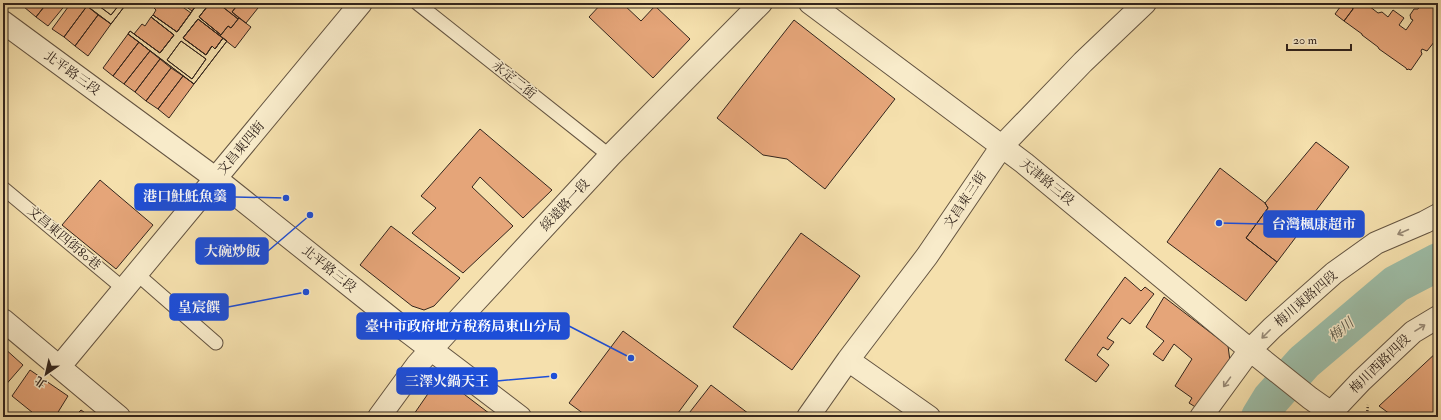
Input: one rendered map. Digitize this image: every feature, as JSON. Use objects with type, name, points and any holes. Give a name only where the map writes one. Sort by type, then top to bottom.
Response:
[{"type":"street","name":"文昌東四街","points":[[60,366],[360,3]]},
{"type":"street","name":"綏遠路一段","points":[[379,417],[417,365],[610,156],[760,3]]},
{"type":"street","name":"天津路三段","points":[[810,3],[1002,146],[1332,416]]},
{"type":"street","name":"文昌東三街","points":[[808,417],[848,360],[927,256],[1002,146],[1083,62],[1145,3]]},
{"type":"street","name":"北平路三段","points":[[3,22],[215,178],[431,350],[520,417]]},
{"type":"street","name":"梅川東路四段","points":[[1201,417],[1250,350],[1272,328],[1334,273],[1376,244],[1438,215]]},
{"type":"street","name":"梅川西路四段","points":[[1332,416],[1361,381],[1413,332],[1438,317]]},
{"type":"street","points":[[3,320],[60,366],[119,417]]},
{"type":"street","points":[[848,360],[929,417]]},
{"type":"lane","name":"永定二街","points":[[418,3],[610,156]]},
{"type":"lane","name":"文昌東四街80巷","points":[[3,188],[216,343]]},
{"type":"building","points":[[18,3],[27,3],[24,7]]},
{"type":"building","points":[[27,3],[47,3],[36,17],[24,7]]},
{"type":"building","points":[[47,3],[67,3],[48,26],[36,17]]},
{"type":"building","points":[[71,3],[83,3],[87,6],[64,37],[52,29]]},
{"type":"building","points":[[83,3],[95,3],[111,15],[119,5],[117,3],[127,3],[111,24]]},
{"type":"building","points":[[83,3],[127,3],[111,24]]},
{"type":"building","points":[[95,3],[117,3],[119,5],[111,15]]},
{"type":"building","points":[[158,3],[177,3],[191,13],[177,32],[153,15],[156,10],[154,8]]},
{"type":"building","points":[[181,3],[198,3],[192,11]]},
{"type":"building","points":[[198,3],[210,3],[199,17],[221,35],[220,36],[198,19],[183,38],[206,55],[212,46],[215,49],[223,38],[227,41],[194,84],[128,34],[130,31],[160,53],[174,35],[151,17],[153,15],[177,32]],"holes":[[[181,41],[206,59],[192,79],[167,60]]]},
{"type":"building","points":[[198,3],[210,3],[199,17],[221,35],[220,36],[198,19],[183,38],[206,55],[212,46],[215,49],[223,38],[227,41],[194,84],[128,34],[130,31],[160,53],[174,35],[151,17],[153,15],[177,32]]},
{"type":"building","points":[[210,3],[218,3],[238,19],[231,28],[228,26],[221,35],[199,17]]},
{"type":"building","points":[[221,3],[239,3],[232,12],[239,18],[238,19],[220,5]]},
{"type":"building","points":[[239,3],[262,3],[246,23],[232,12]]},
{"type":"building","points":[[602,3],[622,3],[641,21],[655,6],[690,39],[653,78],[589,17]]},
{"type":"building","points":[[1343,3],[1349,3],[1353,6],[1353,9],[1344,21],[1335,14]]},
{"type":"building","points":[[1355,3],[1370,3],[1369,6],[1378,13],[1382,12],[1388,17],[1393,10],[1404,18],[1399,25],[1406,30],[1413,20],[1411,19],[1410,15],[1414,9],[1418,9],[1422,3],[1438,3],[1438,37],[1427,51],[1422,49],[1422,54],[1411,70],[1407,70],[1344,21],[1353,9],[1352,7]]},
{"type":"building","points":[[87,6],[98,15],[75,46],[64,37]]},
{"type":"building","points":[[98,15],[111,24],[88,56],[75,46]]},
{"type":"building","points":[[151,17],[174,35],[160,53],[134,34],[142,24],[145,26]]},
{"type":"building","points":[[239,18],[251,27],[235,48],[220,36],[228,26],[231,28]]},
{"type":"building","points":[[198,19],[223,38],[215,49],[212,46],[206,55],[183,38]]},
{"type":"building","points":[[794,20],[895,99],[825,189],[787,159],[763,155],[717,118]]},
{"type":"building","points":[[128,34],[139,42],[113,76],[103,68]]},
{"type":"building","points":[[181,41],[206,59],[192,79],[167,60]]},
{"type":"building","points":[[139,42],[150,51],[124,84],[113,76]]},
{"type":"building","points":[[150,51],[160,59],[135,92],[124,84]]},
{"type":"building","points":[[160,59],[171,68],[146,101],[135,92]]},
{"type":"building","points":[[171,68],[183,76],[158,109],[146,101]]},
{"type":"building","points":[[183,76],[194,84],[169,118],[158,109]]},
{"type":"building","points":[[480,129],[552,190],[523,218],[480,177],[472,187],[513,226],[463,273],[412,233],[436,208],[421,196]]},
{"type":"building","points":[[1316,142],[1349,167],[1277,262],[1246,238],[1268,208],[1265,203]]},
{"type":"building","points":[[1220,168],[1265,203],[1268,208],[1246,238],[1277,262],[1246,301],[1167,242]]},
{"type":"building","points":[[100,180],[153,225],[116,269],[62,225]]},
{"type":"building","points":[[391,226],[460,278],[434,306],[424,310],[412,306],[360,265]]},
{"type":"building","points":[[801,233],[860,276],[792,370],[733,327]]},
{"type":"building","points":[[1125,277],[1141,291],[1145,287],[1154,294],[1130,324],[1122,318],[1107,338],[1114,342],[1108,350],[1103,347],[1097,355],[1109,365],[1096,382],[1065,360]]},
{"type":"building","points":[[1164,297],[1228,346],[1230,361],[1197,408],[1189,403],[1192,398],[1175,386],[1192,359],[1174,344],[1163,361],[1153,354],[1164,341],[1146,327]]},
{"type":"building","points":[[623,331],[698,386],[675,417],[588,417],[569,403]]},
{"type":"building","points":[[3,347],[23,365],[3,388]]},
{"type":"building","points":[[1438,351],[1438,410],[1433,417],[1394,417],[1379,406]]},
{"type":"building","points":[[30,370],[68,396],[55,417],[38,417],[12,396]]},
{"type":"building","points":[[434,385],[452,385],[494,417],[418,417],[414,414]]},
{"type":"building","points":[[711,385],[753,417],[686,417]]},
{"type":"building","points":[[81,410],[91,417],[74,417]]},
{"type":"waterway","name":"梅川","points":[[1260,417],[1271,399],[1304,362],[1396,284],[1438,262]]},
{"type":"place","name":"港口𩵚魠魚羹","points":[[286,198]]},
{"type":"place","name":"大碗炒飯","points":[[310,215]]},
{"type":"place","name":"台灣楓康超市","points":[[1219,223]]},
{"type":"place","name":"皇宸饌","points":[[306,292]]},
{"type":"place","name":"臺中市政府地方稅務局東山分局","points":[[631,358]]},
{"type":"place","name":"三澤火鍋天王","points":[[554,376]]}]
